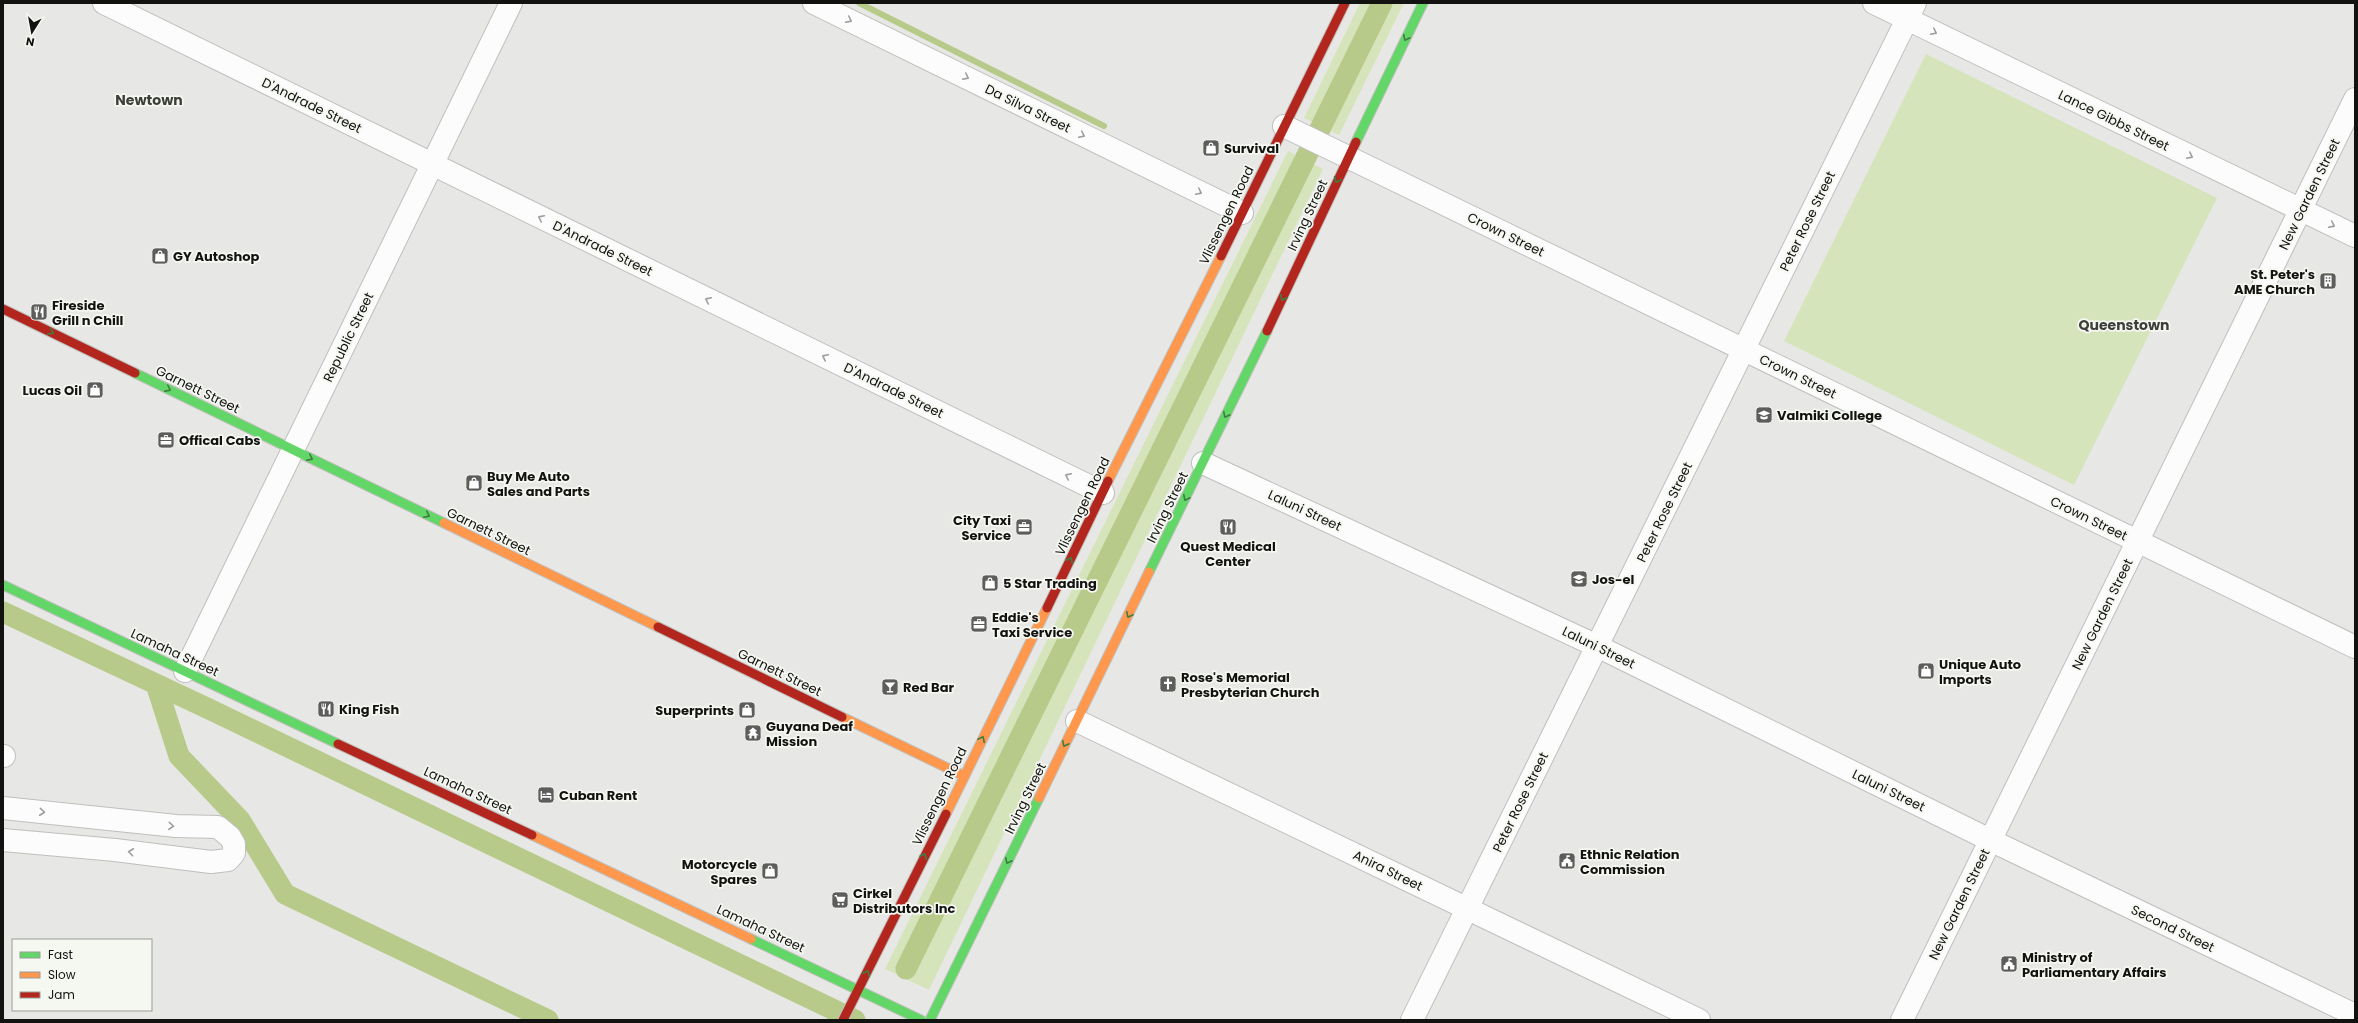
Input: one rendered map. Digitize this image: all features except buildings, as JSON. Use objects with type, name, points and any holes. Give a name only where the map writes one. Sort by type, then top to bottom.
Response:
[{"type":"main road","name":"Vlissengen Road","points":[[843,1020],[1103,493],[1132,431],[1242,213],[1293,130],[1345,3]]},
{"type":"main road","name":"Irving Street","points":[[930,1020],[1278,309],[1341,154],[1423,3]]},
{"type":"main road","name":"Garnett Street","points":[[3,309],[964,776]]},
{"type":"main road","name":"Lamaha Street","points":[[3,585],[859,989],[921,1020]]},
{"type":"street","name":"D'Andrade Street","points":[[104,3],[1103,493]]},
{"type":"street","name":"Republic Street","points":[[184,671],[511,3]]},
{"type":"street","name":"Da Silva Street","points":[[814,3],[1242,213]]},
{"type":"street","name":"Lance Gibbs Street","points":[[1874,3],[1911,11],[2301,210],[2355,236]]},
{"type":"street","name":"Peter Rose Street","points":[[1412,1020],[1911,11]]},
{"type":"street","name":"New Garden Street","points":[[1902,1020],[2355,99]]},
{"type":"street","name":"Crown Street","points":[[1293,130],[2355,647]]},
{"type":"street","name":"Laluni Street","points":[[1203,463],[1597,646],[1990,840]]},
{"type":"street","name":"Anira Street","points":[[1077,720],[1699,1020]]},
{"type":"street","points":[[3,808],[176,826],[218,827],[230,837],[234,844],[234,853],[228,860],[211,862],[115,850],[3,840]]},
{"type":"street","name":"Second Street","points":[[1990,840],[2355,1015]]},
{"type":"green space","points":[[1360,3],[1404,3],[1339,135],[1304,118]]},
{"type":"green space","points":[[1926,54],[2217,198],[2074,485],[1784,341]]},
{"type":"green space","points":[[1288,151],[1323,169],[929,990],[885,969]]},
{"type":"waterway","points":[[859,3],[1104,126]]},
{"type":"waterway","points":[[906,969],[1382,3]]},
{"type":"waterway","points":[[3,612],[209,709],[855,1020]]},
{"type":"waterway","points":[[156,684],[179,756],[240,820],[285,894],[548,1020]]},
{"type":"traffic: fast","points":[[1356,142],[1423,3]]},
{"type":"traffic: fast","points":[[1149,572],[1267,331]]},
{"type":"traffic: fast","points":[[135,373],[444,523]]},
{"type":"traffic: fast","points":[[3,585],[338,744]]},
{"type":"traffic: fast","points":[[930,1020],[1039,798]]},
{"type":"traffic: fast","points":[[751,939],[921,1020]]},
{"type":"traffic: slow","points":[[1108,481],[1221,256]]},
{"type":"traffic: slow","points":[[444,523],[658,627]]},
{"type":"traffic: slow","points":[[1039,798],[1149,572]]},
{"type":"traffic: slow","points":[[946,814],[1047,608]]},
{"type":"traffic: slow","points":[[842,717],[964,776]]},
{"type":"traffic: slow","points":[[532,835],[751,939]]},
{"type":"traffic: jam","points":[[1221,256],[1345,3]]},
{"type":"traffic: jam","points":[[1267,331],[1356,142]]},
{"type":"traffic: jam","points":[[3,309],[135,373]]},
{"type":"traffic: jam","points":[[1047,608],[1108,481]]},
{"type":"traffic: jam","points":[[658,627],[842,717]]},
{"type":"traffic: jam","points":[[338,744],[532,835]]},
{"type":"traffic: jam","points":[[843,1020],[946,814]]},
{"type":"place","name":"Survival","points":[[1211,148]]},
{"type":"place","name":"GY Autoshop","points":[[160,256]]},
{"type":"place","name":"St. Peter's AME Church","points":[[2328,281]]},
{"type":"place","name":"Fireside Grill n Chill","points":[[39,312]]},
{"type":"place","name":"Lucas Oil","points":[[95,390]]},
{"type":"place","name":"Valmiki College","points":[[1764,415]]},
{"type":"place","name":"Offical Cabs","points":[[166,440]]},
{"type":"place","name":"Buy Me Auto Sales and Parts","points":[[474,483]]},
{"type":"place","name":"City Taxi Service","points":[[1024,527]]},
{"type":"place","name":"Quest Medical Center","points":[[1228,527]]},
{"type":"place","name":"Jos-el","points":[[1579,579]]},
{"type":"place","name":"5 Star Trading","points":[[990,583]]},
{"type":"place","name":"Eddie's Taxi Service","points":[[979,624]]},
{"type":"place","name":"Unique Auto Imports","points":[[1926,671]]},
{"type":"place","name":"Rose's Memorial Presbyterian Church","points":[[1168,684]]},
{"type":"place","name":"Red Bar","points":[[890,687]]},
{"type":"place","name":"King Fish","points":[[326,709]]},
{"type":"place","name":"Superprints","points":[[747,710]]},
{"type":"place","name":"Guyana Deaf Mission","points":[[753,733]]},
{"type":"place","name":"Cuban Rent","points":[[546,795]]},
{"type":"place","name":"Ethnic Relation Commission","points":[[1567,861]]},
{"type":"place","name":"Motorcycle Spares","points":[[770,871]]},
{"type":"place","name":"Cirkel Distributors Inc","points":[[840,900]]},
{"type":"place","name":"Ministry of Parliamentary Affairs","points":[[2009,964]]},
{"type":"district","name":"Newtown","points":[[149,100]]},
{"type":"district","name":"Queenstown","points":[[2124,325]]}]
